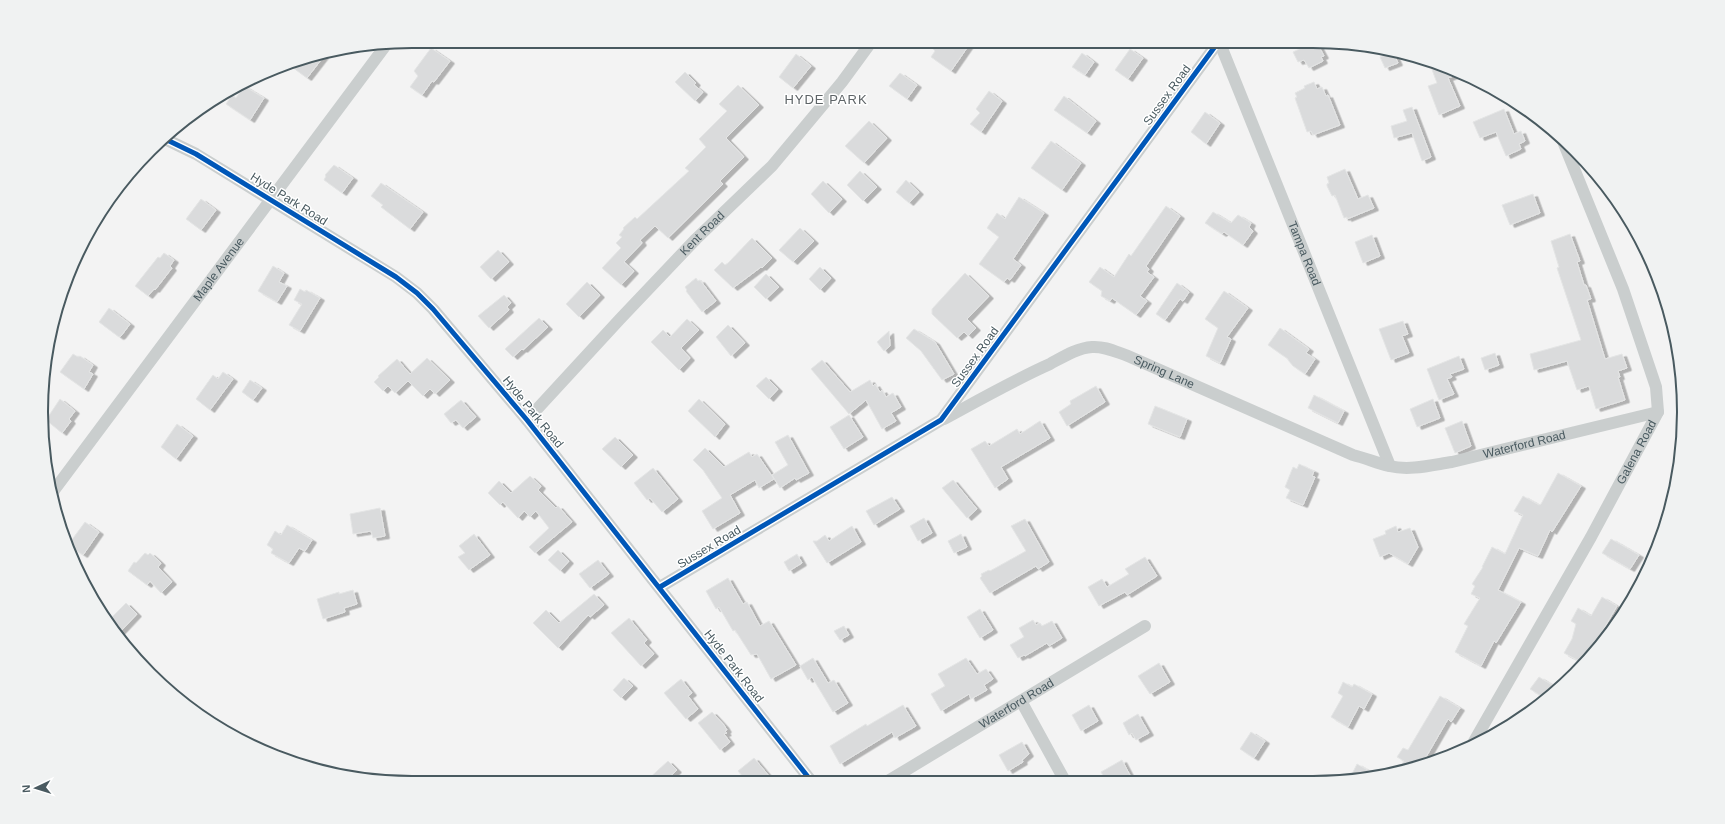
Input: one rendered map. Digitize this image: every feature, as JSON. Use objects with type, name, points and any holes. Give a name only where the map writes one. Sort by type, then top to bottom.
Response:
[{"type":"street","name":"Kent Road","points":[[527,420],[696,239],[772,166],[842,82],[867,48]]},
{"type":"street","name":"Sussex Road","points":[[660,587],[941,420],[1214,48]]},
{"type":"street","name":"Tampa Road","points":[[1222,48],[1390,466]]},
{"type":"street","name":"Maple Avenue","points":[[56,488],[272,200],[383,49]]},
{"type":"street","name":"Hyde Park Road","points":[[169,141],[196,154],[272,200],[396,277],[417,293],[461,341],[527,420],[807,776]]},
{"type":"street","name":"Galena Road","points":[[1477,737],[1591,537],[1658,412],[1656,387],[1623,289],[1567,152]]},
{"type":"street","name":"Spring Lane","points":[[941,420],[1020,378],[1070,354],[1087,348],[1105,348],[1194,384],[1353,455],[1390,466]]},
{"type":"street","name":"Waterford Road","points":[[1390,466],[1407,468],[1423,467],[1452,462],[1658,412]]},
{"type":"street","name":"Waterford Road","points":[[896,776],[1145,626]]},
{"type":"street","points":[[1021,701],[1062,776]]},
{"type":"building","points":[[431,48],[450,61],[422,95],[410,87],[418,76],[414,71]]},
{"type":"building","points":[[967,48],[951,71],[931,57],[935,51],[933,49]]},
{"type":"building","points":[[1301,48],[1320,48],[1324,56],[1321,57],[1323,61],[1309,68],[1304,60],[1298,62],[1293,52]]},
{"type":"building","points":[[1130,49],[1143,58],[1128,79],[1115,70]]},
{"type":"building","points":[[1082,53],[1094,62],[1085,75],[1072,67]]},
{"type":"building","points":[[796,54],[811,66],[793,88],[779,77]]},
{"type":"building","points":[[1385,55],[1396,58],[1398,63],[1385,68],[1380,57]]},
{"type":"building","points":[[321,59],[307,78],[293,68]]},
{"type":"building","points":[[1431,67],[1453,76],[1448,78],[1460,106],[1439,115],[1428,86],[1437,83]]},
{"type":"building","points":[[685,72],[696,83],[694,85],[703,92],[695,101],[675,82]]},
{"type":"building","points":[[900,73],[917,85],[907,99],[889,86]]},
{"type":"building","points":[[1314,82],[1317,89],[1322,87],[1326,96],[1328,95],[1340,125],[1313,135],[1311,131],[1307,132],[1295,98],[1297,97],[1295,93],[1305,88],[1304,86]]},
{"type":"building","points":[[738,85],[759,105],[726,138],[744,157],[720,181],[723,184],[668,238],[655,226],[640,240],[642,243],[624,262],[634,271],[621,285],[602,268],[621,248],[616,243],[622,237],[619,235],[624,229],[623,228],[635,217],[637,219],[689,171],[685,168],[706,147],[699,139],[727,111],[719,104]]},
{"type":"building","points":[[247,88],[264,98],[250,120],[226,104],[231,96],[233,96],[236,98],[240,92]]},
{"type":"building","points":[[989,91],[1002,101],[981,132],[970,124],[980,113],[976,109]]},
{"type":"building","points":[[1064,96],[1096,121],[1087,133],[1054,110]]},
{"type":"building","points":[[1412,107],[1431,157],[1422,161],[1412,133],[1394,138],[1391,126],[1407,121],[1403,110]]},
{"type":"building","points":[[1504,109],[1514,134],[1521,131],[1525,141],[1519,144],[1521,149],[1506,156],[1496,132],[1480,138],[1473,122]]},
{"type":"building","points":[[1205,112],[1220,123],[1206,144],[1191,132]]},
{"type":"building","points":[[869,121],[887,138],[864,163],[845,146]]},
{"type":"building","points":[[1051,141],[1081,163],[1062,190],[1031,168]]},
{"type":"building","points":[[334,165],[353,178],[342,193],[324,180],[325,175]]},
{"type":"building","points":[[1345,169],[1358,199],[1368,195],[1374,208],[1347,219],[1347,217],[1344,218],[1335,195],[1332,196],[1327,186],[1329,183],[1327,177]]},
{"type":"building","points":[[860,171],[877,187],[863,201],[847,185]]},
{"type":"building","points":[[906,180],[919,192],[909,203],[896,192]]},
{"type":"building","points":[[823,181],[842,199],[829,213],[811,194]]},
{"type":"building","points":[[381,183],[423,212],[410,229],[381,207],[383,205],[371,196]]},
{"type":"building","points":[[1533,194],[1540,213],[1510,225],[1502,205]]},
{"type":"building","points":[[1019,197],[1044,213],[1013,259],[1021,265],[1010,280],[1007,278],[1004,282],[979,264],[999,237],[987,228],[997,213],[1005,219]]},
{"type":"building","points":[[201,199],[216,210],[201,230],[186,219]]},
{"type":"building","points":[[1166,206],[1180,216],[1146,266],[1149,269],[1147,272],[1154,277],[1140,296],[1147,301],[1136,315],[1112,298],[1110,301],[1101,296],[1102,291],[1089,282],[1100,267],[1114,277],[1129,254],[1131,256]]},
{"type":"building","points":[[1213,212],[1231,223],[1238,215],[1251,223],[1249,227],[1253,231],[1243,245],[1224,232],[1222,234],[1205,223]]},
{"type":"building","points":[[800,228],[814,241],[793,262],[779,250]]},
{"type":"building","points":[[1570,234],[1580,261],[1577,262],[1584,285],[1586,285],[1591,299],[1587,300],[1605,359],[1622,354],[1627,368],[1618,371],[1620,377],[1618,377],[1625,400],[1596,409],[1589,386],[1577,390],[1567,361],[1534,370],[1530,354],[1581,340],[1557,268],[1559,267],[1551,241]]},
{"type":"building","points":[[1372,235],[1380,256],[1363,263],[1355,242]]},
{"type":"building","points":[[752,238],[772,258],[762,268],[761,267],[733,288],[714,270],[722,262],[725,265],[728,263]]},
{"type":"building","points":[[498,250],[509,262],[491,279],[480,267]]},
{"type":"building","points":[[164,253],[174,260],[170,266],[172,268],[155,290],[154,289],[148,296],[135,286],[158,257],[160,258]]},
{"type":"building","points":[[273,266],[284,273],[279,282],[287,286],[277,302],[258,291]]},
{"type":"building","points":[[820,267],[831,278],[820,290],[809,279]]},
{"type":"building","points":[[965,273],[989,296],[967,319],[976,328],[968,336],[964,332],[957,338],[932,314],[932,309]]},
{"type":"building","points":[[766,274],[779,287],[766,299],[754,287]]},
{"type":"building","points":[[696,278],[698,281],[700,280],[716,301],[702,312],[686,291],[687,290],[685,287]]},
{"type":"building","points":[[587,282],[600,295],[579,317],[566,304]]},
{"type":"building","points":[[1177,283],[1189,292],[1183,301],[1180,299],[1165,320],[1156,314]]},
{"type":"building","points":[[300,289],[305,292],[306,290],[320,298],[300,331],[289,325],[302,304],[294,300]]},
{"type":"building","points":[[1224,291],[1248,308],[1227,337],[1231,339],[1220,363],[1206,356],[1218,328],[1205,319]]},
{"type":"building","points":[[504,295],[511,303],[507,307],[509,310],[489,328],[478,316]]},
{"type":"building","points":[[109,308],[130,324],[119,337],[99,322]]},
{"type":"building","points":[[539,318],[548,327],[513,357],[505,349]]},
{"type":"building","points":[[687,319],[699,330],[681,348],[690,358],[679,370],[651,342],[663,330],[670,337]]},
{"type":"building","points":[[1403,321],[1408,334],[1402,336],[1409,353],[1391,360],[1379,329]]},
{"type":"building","points":[[728,325],[745,343],[731,356],[716,337]]},
{"type":"building","points":[[1280,328],[1309,349],[1306,353],[1315,359],[1305,374],[1293,366],[1288,359],[1268,345]]},
{"type":"building","points":[[914,329],[935,342],[954,374],[942,380],[921,351],[906,338]]},
{"type":"building","points":[[889,331],[890,346],[884,351],[877,342]]},
{"type":"building","points":[[1495,353],[1499,365],[1485,370],[1481,358]]},
{"type":"building","points":[[73,354],[78,357],[80,356],[93,365],[89,372],[93,374],[84,389],[60,372]]},
{"type":"building","points":[[1459,356],[1464,369],[1450,374],[1452,377],[1447,379],[1454,394],[1439,400],[1427,369]]},
{"type":"building","points":[[427,358],[450,380],[435,394],[430,389],[423,396],[408,381],[395,393],[388,386],[383,391],[374,382],[379,377],[378,376],[397,359],[410,374]]},
{"type":"building","points":[[822,360],[850,392],[870,380],[873,386],[875,384],[880,392],[882,390],[886,397],[893,393],[901,407],[891,413],[896,421],[882,429],[866,400],[849,414],[811,369]]},
{"type":"building","points":[[223,372],[233,379],[210,410],[196,399],[213,375],[218,379]]},
{"type":"building","points":[[766,377],[778,389],[769,399],[756,386]]},
{"type":"building","points":[[250,380],[262,388],[253,400],[242,392]]},
{"type":"building","points":[[1096,386],[1105,402],[1067,426],[1059,412],[1071,404],[1070,401]]},
{"type":"building","points":[[1314,395],[1344,411],[1338,423],[1308,408]]},
{"type":"building","points":[[60,399],[75,411],[69,419],[71,421],[62,433],[48,422],[48,417]]},
{"type":"building","points":[[699,399],[725,424],[715,437],[688,411]]},
{"type":"building","points":[[1433,399],[1440,418],[1417,427],[1410,409]]},
{"type":"building","points":[[461,400],[476,417],[463,428],[456,420],[451,423],[444,414]]},
{"type":"building","points":[[1155,406],[1187,419],[1180,437],[1148,424]]},
{"type":"building","points":[[849,415],[863,437],[844,449],[830,427]]},
{"type":"building","points":[[1040,421],[1050,438],[1001,467],[1008,479],[995,488],[971,449],[985,441],[989,446],[1017,429],[1020,434]]},
{"type":"building","points":[[1462,421],[1471,446],[1455,453],[1445,428]]},
{"type":"building","points":[[177,424],[193,436],[176,459],[161,447]]},
{"type":"building","points":[[788,435],[809,473],[796,480],[795,478],[780,488],[772,475],[788,465],[775,442]]},
{"type":"building","points":[[615,437],[633,455],[621,467],[602,449]]},
{"type":"building","points":[[705,448],[724,467],[749,452],[752,457],[757,454],[774,479],[759,488],[755,480],[730,495],[740,513],[713,529],[702,511],[722,498],[703,470],[693,460]]},
{"type":"building","points":[[1299,464],[1314,471],[1312,476],[1315,477],[1303,505],[1286,498],[1290,490],[1285,487],[1293,467],[1297,469]]},
{"type":"building","points":[[653,468],[678,499],[662,512],[650,498],[647,500],[634,483]]},
{"type":"building","points":[[1558,473],[1581,486],[1552,532],[1550,530],[1538,556],[1519,548],[1498,590],[1521,602],[1496,643],[1494,641],[1481,666],[1455,652],[1468,626],[1464,624],[1480,598],[1471,594],[1475,586],[1472,584],[1483,567],[1492,547],[1505,554],[1523,515],[1514,511],[1523,496],[1539,505],[1541,504]]},
{"type":"building","points":[[530,476],[541,486],[538,490],[556,508],[558,506],[572,522],[535,553],[529,547],[549,528],[536,511],[530,517],[524,511],[518,518],[503,502],[500,505],[488,493],[499,481],[511,493]]},
{"type":"building","points":[[953,480],[977,509],[967,518],[942,488]]},
{"type":"building","points":[[892,497],[900,509],[874,525],[866,511]]},
{"type":"building","points":[[380,508],[385,536],[373,538],[371,531],[353,534],[350,514]]},
{"type":"building","points":[[924,518],[932,533],[918,541],[910,526]]},
{"type":"building","points":[[1025,519],[1049,562],[1038,569],[1036,566],[990,593],[980,578],[982,576],[981,574],[989,570],[990,571],[1026,551],[1011,526]]},
{"type":"building","points":[[85,522],[99,532],[83,555],[76,550],[72,540]]},
{"type":"building","points":[[287,525],[312,540],[305,551],[299,548],[289,563],[271,553],[273,549],[267,545],[275,531],[281,535]]},
{"type":"building","points":[[852,526],[861,542],[827,563],[813,541],[817,541],[825,535],[829,541]]},
{"type":"building","points":[[1396,526],[1398,532],[1410,528],[1418,547],[1408,564],[1389,553],[1380,557],[1373,539],[1386,534],[1385,531]]},
{"type":"building","points":[[474,534],[490,555],[469,570],[458,557],[465,553],[459,546]]},
{"type":"building","points":[[961,534],[967,547],[954,553],[948,541]]},
{"type":"building","points":[[1611,539],[1639,555],[1630,569],[1602,553]]},
{"type":"building","points":[[558,550],[569,561],[560,571],[548,560]]},
{"type":"building","points":[[145,553],[148,555],[150,553],[161,563],[158,567],[172,582],[161,593],[150,581],[147,585],[128,571],[134,562],[136,563]]},
{"type":"building","points":[[797,554],[802,563],[789,571],[784,562]]},
{"type":"building","points":[[1145,557],[1157,576],[1127,595],[1125,592],[1099,606],[1088,587],[1102,579],[1107,587],[1129,574],[1125,569]]},
{"type":"building","points":[[598,560],[609,574],[590,588],[579,574]]},
{"type":"building","points":[[728,578],[743,604],[747,602],[760,626],[769,621],[796,665],[771,679],[757,654],[751,655],[735,630],[733,631],[719,607],[716,609],[706,591]]},
{"type":"building","points":[[353,590],[357,604],[344,608],[345,612],[323,619],[317,599],[339,592],[339,594]]},
{"type":"building","points":[[594,594],[604,605],[590,617],[588,615],[558,648],[533,623],[546,610],[559,623]]},
{"type":"building","points":[[1602,597],[1617,606],[1597,640],[1578,661],[1564,653],[1572,639],[1576,624],[1571,621],[1578,608],[1591,616]]},
{"type":"building","points":[[126,603],[137,614],[121,631],[111,618]]},
{"type":"building","points":[[980,609],[993,630],[980,638],[967,617]]},
{"type":"building","points":[[629,618],[647,640],[644,643],[654,654],[641,666],[611,633]]},
{"type":"building","points":[[1033,620],[1036,625],[1040,623],[1042,626],[1052,621],[1062,638],[1049,646],[1047,643],[1025,656],[1024,655],[1018,658],[1010,645],[1024,637],[1019,628]]},
{"type":"building","points":[[844,626],[849,635],[840,640],[834,631]]},
{"type":"building","points":[[813,658],[828,683],[834,680],[848,703],[833,712],[812,677],[808,680],[800,666]]},
{"type":"building","points":[[966,658],[977,674],[986,669],[993,679],[984,685],[987,690],[971,699],[969,694],[941,711],[931,694],[945,686],[938,674]]},
{"type":"building","points":[[1159,663],[1170,682],[1150,694],[1138,676]]},
{"type":"building","points":[[1539,677],[1553,686],[1541,696],[1530,689]]},
{"type":"building","points":[[624,678],[633,686],[621,698],[613,690]]},
{"type":"building","points":[[681,679],[692,693],[688,696],[698,709],[686,719],[664,693]]},
{"type":"building","points":[[1343,682],[1352,687],[1354,684],[1372,694],[1364,709],[1359,706],[1348,727],[1331,717],[1343,696],[1338,693]]},
{"type":"building","points":[[1440,696],[1460,708],[1451,722],[1448,719],[1425,758],[1402,765],[1404,761],[1397,757],[1403,748],[1408,750]]},
{"type":"building","points":[[903,705],[916,726],[895,738],[892,732],[840,764],[830,746],[866,724],[867,726]]},
{"type":"building","points":[[1089,705],[1098,721],[1081,731],[1072,715]]},
{"type":"building","points":[[712,712],[727,730],[725,731],[727,733],[724,734],[730,742],[720,750],[698,723]]},
{"type":"building","points":[[1138,714],[1149,733],[1136,740],[1132,733],[1129,735],[1123,723]]},
{"type":"building","points":[[1251,732],[1265,741],[1254,758],[1240,749]]},
{"type":"building","points":[[1022,742],[1029,754],[1022,760],[1023,762],[1008,771],[999,755]]},
{"type":"building","points":[[754,758],[769,776],[742,776],[738,771]]},
{"type":"building","points":[[1122,760],[1130,776],[1103,776],[1101,772]]},
{"type":"building","points":[[668,761],[677,770],[670,776],[652,776]]},
{"type":"building","points":[[1357,764],[1370,771],[1361,773],[1352,774]]},
{"type":"cycle path","points":[[660,587],[941,420],[1214,48]]},
{"type":"cycle path","points":[[169,141],[196,154],[396,277],[417,293],[433,309],[527,420],[807,776]]},
{"type":"district","name":"HYDE PARK","points":[[826,99]]}]
